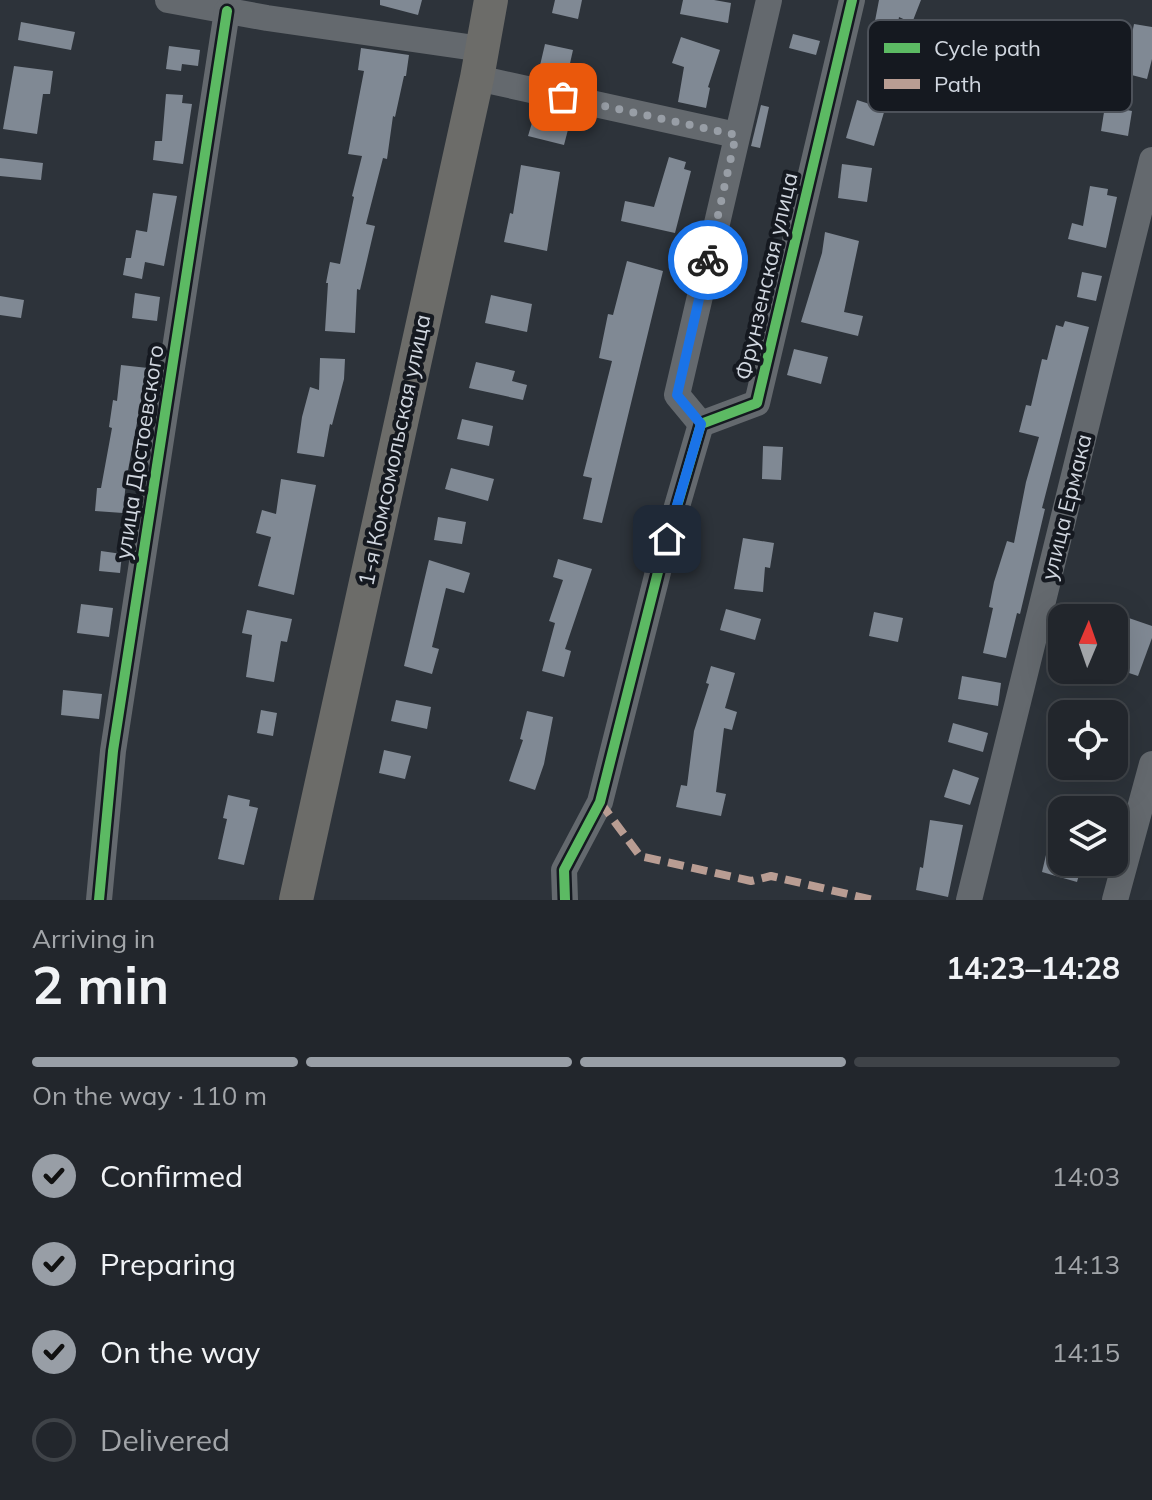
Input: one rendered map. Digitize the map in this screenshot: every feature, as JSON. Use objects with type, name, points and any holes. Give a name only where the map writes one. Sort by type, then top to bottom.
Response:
[{"type":"main road","name":"1-я Комсомольская улица","points":[[296,900],[480,63],[491,0]]},
{"type":"street","points":[[168,0],[227,11],[268,9],[480,63],[736,135]]},
{"type":"street","points":[[565,900],[564,870],[600,802],[659,568],[701,424],[677,395],[769,0]]},
{"type":"street","name":"Фрунзенская улица","points":[[701,424],[757,403],[852,0]]},
{"type":"street","name":"улица Достоевского","points":[[99,900],[113,751],[227,11]]},
{"type":"street","name":"улица Ермака","points":[[969,900],[1152,160]]},
{"type":"street","points":[[1115,900],[1152,764]]},
{"type":"building","points":[[380,0],[422,0],[418,15],[380,5]]},
{"type":"building","points":[[555,0],[582,0],[578,19],[552,13]]},
{"type":"building","points":[[683,0],[731,3],[728,23],[680,14]]},
{"type":"building","points":[[879,0],[921,0],[913,20],[899,17],[898,20],[875,20]]},
{"type":"building","points":[[21,22],[75,32],[71,50],[18,40]]},
{"type":"building","points":[[1134,24],[1152,27],[1152,59],[1147,79],[1132,75]]},
{"type":"building","points":[[793,34],[820,41],[816,55],[789,48]]},
{"type":"building","points":[[681,37],[720,50],[708,87],[706,108],[678,102],[684,67],[672,63]]},
{"type":"building","points":[[545,44],[573,50],[566,81],[538,74]]},
{"type":"building","points":[[169,46],[200,50],[198,66],[182,64],[181,71],[166,69]]},
{"type":"building","points":[[361,48],[409,55],[406,76],[393,116],[387,159],[383,158],[366,224],[375,226],[360,290],[357,289],[355,333],[325,331],[326,283],[330,262],[340,264],[362,156],[348,154],[364,71],[358,70]]},
{"type":"building","points":[[14,66],[53,71],[50,94],[43,94],[37,134],[3,129]]},
{"type":"building","points":[[166,94],[183,95],[182,103],[192,104],[183,164],[153,160],[155,141],[162,141]]},
{"type":"building","points":[[857,100],[868,104],[868,112],[884,112],[874,146],[846,138]]},
{"type":"building","points":[[761,105],[769,107],[760,148],[751,146]]},
{"type":"building","points":[[1104,112],[1132,112],[1128,136],[1101,131]]},
{"type":"building","points":[[535,113],[570,122],[564,145],[528,136]]},
{"type":"building","points":[[669,157],[686,162],[684,169],[691,171],[675,233],[621,221],[625,201],[654,207]]},
{"type":"building","points":[[0,158],[43,163],[41,180],[0,176]]},
{"type":"building","points":[[842,164],[872,168],[867,202],[838,198]]},
{"type":"building","points":[[521,165],[560,172],[547,251],[504,242],[510,213],[513,214]]},
{"type":"building","points":[[1090,186],[1108,189],[1107,195],[1117,197],[1106,248],[1068,239],[1072,223],[1083,226]]},
{"type":"building","points":[[153,193],[177,196],[164,266],[145,262],[142,279],[123,275],[126,258],[131,258],[136,230],[147,232]]},
{"type":"building","points":[[825,232],[859,241],[844,312],[863,316],[858,336],[801,322],[822,253]]},
{"type":"building","points":[[627,261],[663,271],[602,523],[583,519],[592,478],[583,476],[612,361],[599,358],[608,314],[613,315]]},
{"type":"building","points":[[1082,272],[1102,276],[1096,301],[1077,297]]},
{"type":"building","points":[[135,293],[160,297],[157,321],[132,318]]},
{"type":"building","points":[[491,295],[532,304],[527,332],[485,323]]},
{"type":"building","points":[[0,296],[24,300],[21,318],[0,315]]},
{"type":"building","points":[[1065,321],[1089,327],[1042,508],[1045,509],[1020,614],[1017,613],[1006,658],[983,653],[993,608],[989,607],[994,582],[1007,541],[1014,543],[1039,437],[1019,432],[1026,405],[1031,406],[1042,359],[1047,360],[1056,325],[1063,327]]},
{"type":"building","points":[[794,349],[828,357],[821,384],[787,375]]},
{"type":"building","points":[[320,358],[345,359],[344,379],[324,457],[297,453],[310,387],[319,390]]},
{"type":"building","points":[[476,362],[515,371],[512,381],[527,385],[523,400],[469,388]]},
{"type":"building","points":[[121,365],[148,368],[145,396],[142,396],[126,481],[123,513],[95,511],[97,488],[101,488],[112,428],[109,427],[113,400],[117,401]]},
{"type":"building","points":[[462,419],[493,426],[489,446],[457,439]]},
{"type":"building","points":[[763,446],[783,447],[781,480],[762,479]]},
{"type":"building","points":[[451,468],[494,479],[488,501],[445,489]]},
{"type":"building","points":[[281,479],[316,485],[294,595],[258,586],[271,537],[256,533],[262,510],[276,514]]},
{"type":"building","points":[[438,517],[466,522],[462,544],[434,540]]},
{"type":"building","points":[[743,538],[774,543],[770,568],[765,567],[763,592],[734,589]]},
{"type":"building","points":[[101,551],[122,554],[120,573],[99,571]]},
{"type":"building","points":[[558,559],[592,569],[565,649],[571,651],[564,677],[542,671],[555,623],[549,621],[563,580],[553,577]]},
{"type":"building","points":[[429,560],[470,573],[464,593],[446,588],[432,647],[439,649],[432,674],[404,666]]},
{"type":"building","points":[[81,604],[113,608],[109,637],[77,633]]},
{"type":"building","points":[[726,609],[761,619],[755,640],[720,630]]},
{"type":"building","points":[[247,610],[292,619],[287,642],[281,641],[274,682],[246,677],[252,635],[242,633]]},
{"type":"building","points":[[874,612],[903,618],[898,642],[869,636]]},
{"type":"building","points":[[1128,618],[1152,626],[1152,638],[1138,676],[1128,673]]},
{"type":"building","points":[[711,666],[735,673],[725,708],[737,712],[732,730],[724,728],[716,792],[726,794],[721,816],[676,807],[681,785],[687,786],[694,731],[709,684],[706,683]]},
{"type":"building","points":[[962,676],[1001,683],[998,706],[958,699]]},
{"type":"building","points":[[63,690],[102,694],[99,719],[61,715]]},
{"type":"building","points":[[396,700],[431,707],[427,729],[391,721]]},
{"type":"building","points":[[261,710],[277,713],[273,736],[257,733]]},
{"type":"building","points":[[527,711],[553,717],[544,764],[535,790],[509,781],[523,740],[520,739]]},
{"type":"building","points":[[953,723],[988,733],[983,752],[948,742]]},
{"type":"building","points":[[384,750],[411,756],[405,779],[379,773]]},
{"type":"building","points":[[953,769],[979,778],[970,805],[944,797]]},
{"type":"building","points":[[228,795],[250,800],[249,806],[258,808],[244,865],[218,859],[227,819],[223,818]]},
{"type":"building","points":[[930,820],[963,825],[948,897],[916,890],[920,867],[923,868]]},
{"type":"building","points":[[1046,855],[1048,856],[1048,874],[1042,872]]},
{"type":"building","points":[[1056,876],[1079,876],[1077,882]]},
{"type":"marked path","points":[[600,802],[640,856],[751,881],[771,876],[873,900]]},
{"type":"cycle path","points":[[565,900],[564,870],[600,802],[659,568],[701,424],[757,403],[852,0]]},
{"type":"cycle path","points":[[99,900],[113,751],[227,11]]},
{"type":"way so far","points":[[563,97],[736,135],[708,260]]},
{"type":"route","points":[[667,539],[701,424],[677,395],[708,260]]}]
